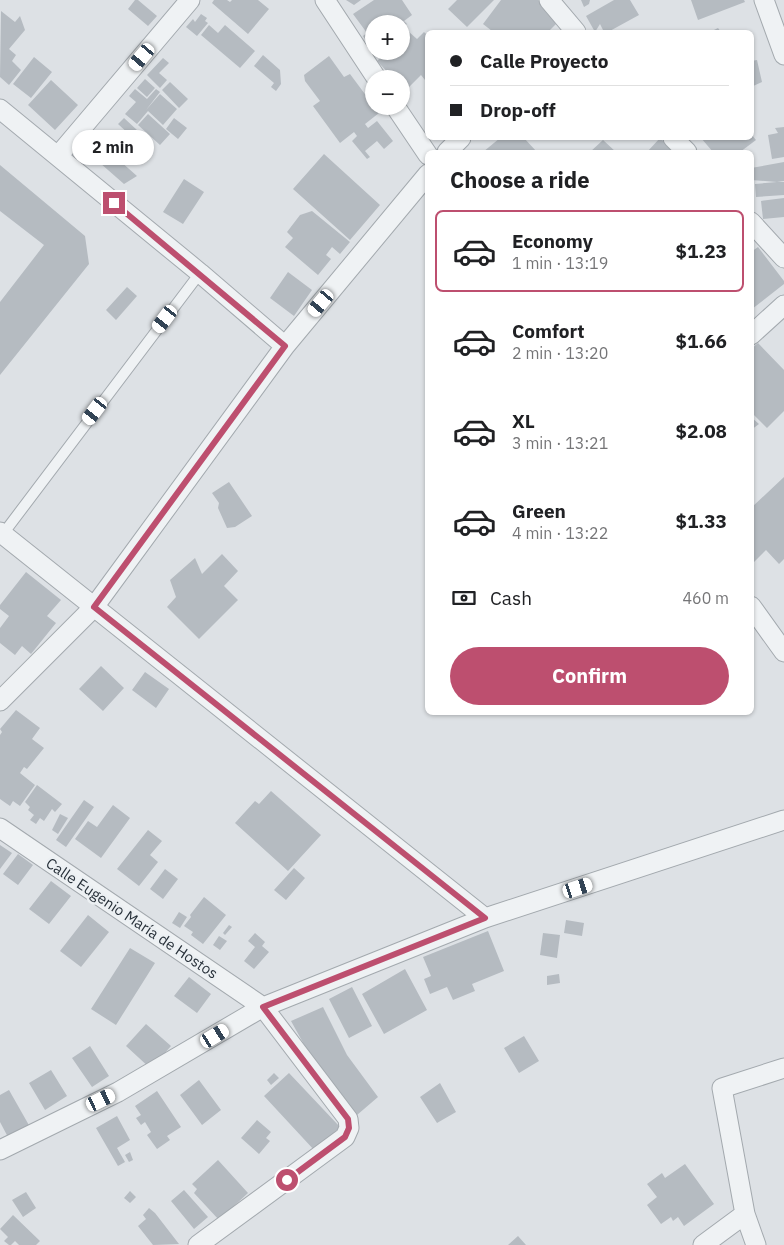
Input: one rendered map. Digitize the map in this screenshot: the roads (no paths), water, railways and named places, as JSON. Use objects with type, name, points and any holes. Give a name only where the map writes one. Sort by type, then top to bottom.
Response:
[{"type":"street","points":[[58,156],[190,0]]},
{"type":"street","points":[[325,0],[371,70]]},
{"type":"street","points":[[550,0],[568,29]]},
{"type":"street","points":[[764,0],[784,55]]},
{"type":"street","points":[[0,109],[200,273],[285,346]]},
{"type":"street","points":[[401,115],[425,151]]},
{"type":"street","points":[[449,150],[459,140]]},
{"type":"street","points":[[675,140],[685,150]]},
{"type":"street","points":[[0,701],[94,607],[285,346],[425,178]]},
{"type":"street","points":[[754,225],[784,258]]},
{"type":"street","points":[[754,332],[784,305]]},
{"type":"street","points":[[1,532],[485,918]]},
{"type":"street","points":[[754,610],[784,652]]},
{"type":"street","points":[[0,1150],[118,1092],[263,1007],[485,918],[784,820]]},
{"type":"street","name":"Calle Eugenio María de Hostos","points":[[0,828],[263,1007],[348,1119],[349,1128],[345,1137],[198,1245]]},
{"type":"street","points":[[756,1245],[745,1214],[722,1088],[784,1068]]},
{"type":"street","points":[[703,1245],[745,1214]]},
{"type":"lane","points":[[1,532],[200,273]]}]
